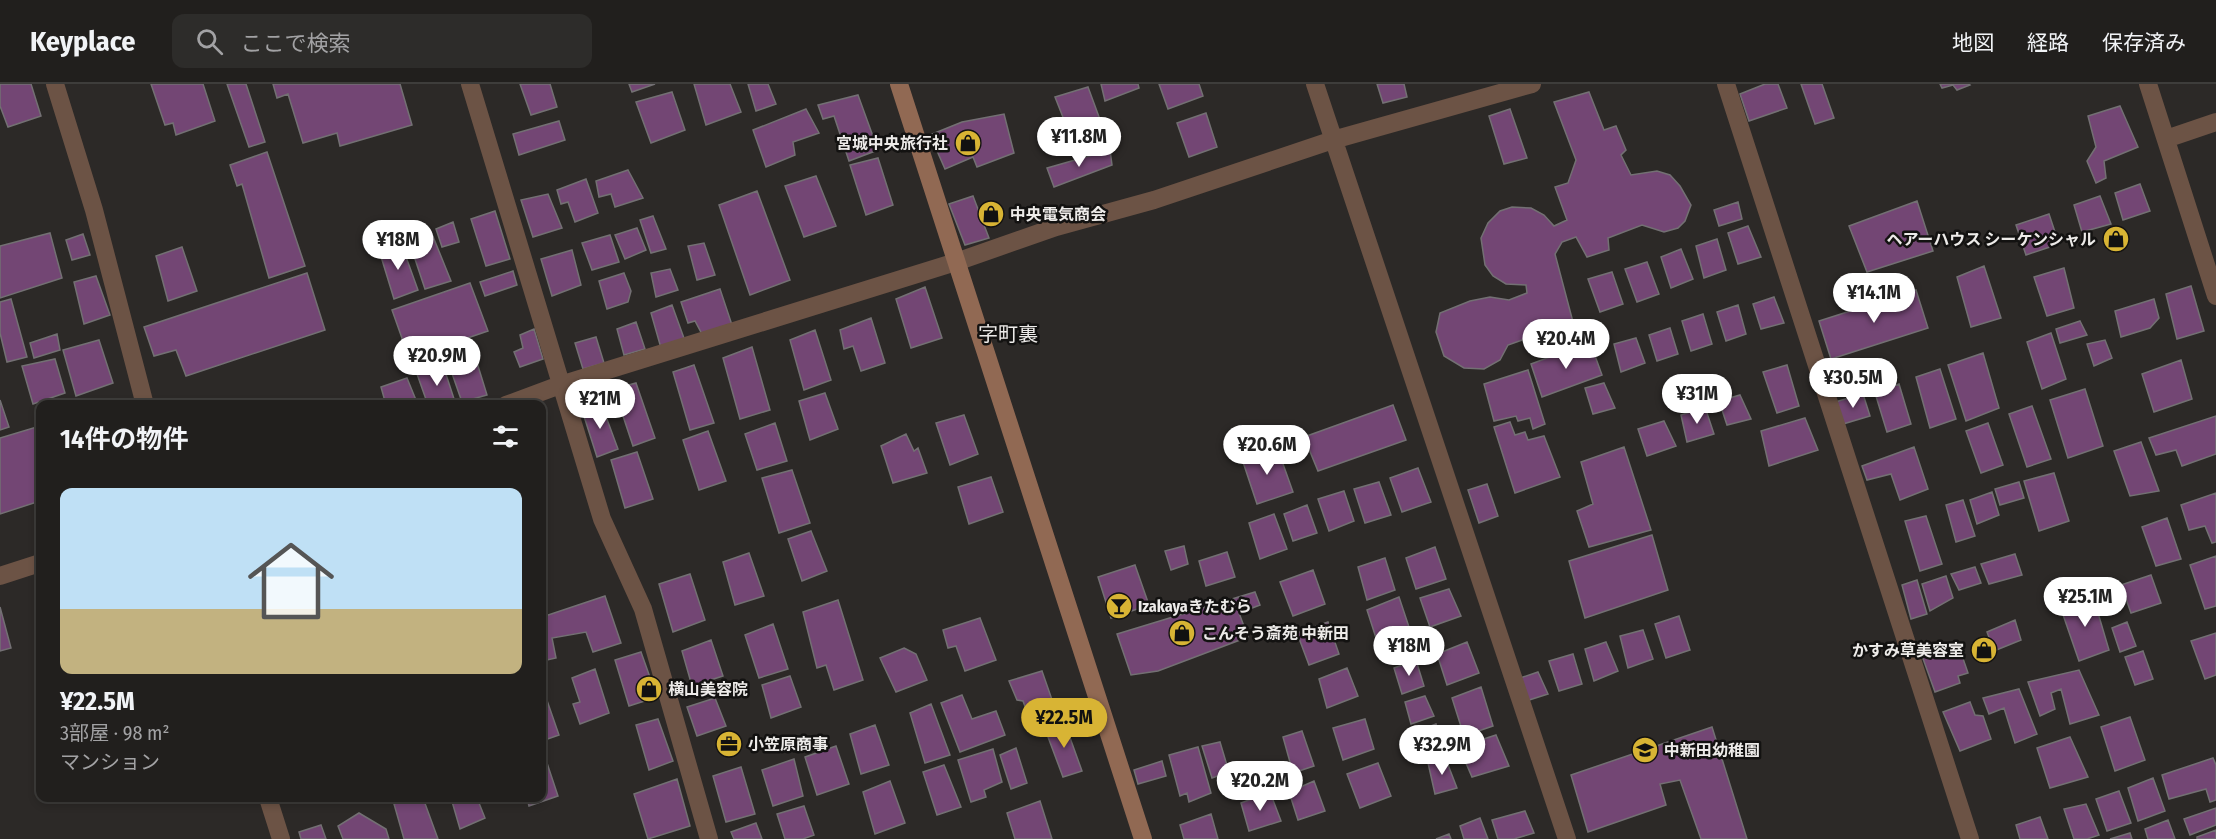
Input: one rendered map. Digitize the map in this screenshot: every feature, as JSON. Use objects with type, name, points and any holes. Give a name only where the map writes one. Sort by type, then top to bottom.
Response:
[{"type":"street","points":[[55,84],[94,210],[144,400]]},
{"type":"street","points":[[470,84],[602,519],[643,609],[709,839]]},
{"type":"street","points":[[899,84],[1143,839]]},
{"type":"street","points":[[1315,84],[1567,839]]},
{"type":"street","points":[[520,400],[560,385],[956,262],[1056,227],[1154,200],[1333,140],[1532,84]]},
{"type":"street","points":[[1726,84],[1970,839]]},
{"type":"street","points":[[2148,84],[2216,296]]},
{"type":"street","points":[[2166,139],[2216,122]]},
{"type":"street","points":[[0,576],[36,564]]},
{"type":"street","points":[[269,802],[281,839]]},
{"type":"building","points":[[0,84],[31,84],[41,116],[8,127],[0,106]]},
{"type":"building","points":[[151,84],[203,84],[215,121],[176,135],[173,123],[165,125]]},
{"type":"building","points":[[227,84],[246,84],[265,142],[249,147]]},
{"type":"building","points":[[273,84],[400,84],[412,125],[340,146],[337,133],[303,143],[288,94],[277,98]]},
{"type":"building","points":[[520,84],[550,84],[557,107],[531,115]]},
{"type":"building","points":[[629,84],[655,84],[632,92]]},
{"type":"building","points":[[694,84],[730,84],[741,112],[706,125]]},
{"type":"building","points":[[748,84],[768,84],[776,104],[756,111]]},
{"type":"building","points":[[1101,84],[1138,84],[1139,88],[1105,101]]},
{"type":"building","points":[[1159,84],[1199,84],[1203,96],[1168,109]]},
{"type":"building","points":[[1377,84],[1404,84],[1407,97],[1383,103]]},
{"type":"building","points":[[1765,84],[1778,84],[1787,108],[1749,121],[1740,94]]},
{"type":"building","points":[[1801,84],[1822,84],[1834,118],[1815,124]]},
{"type":"building","points":[[1940,84],[1970,85],[1957,90],[1953,85],[1942,88]]},
{"type":"building","points":[[1088,87],[1102,125],[1070,135],[1055,97]]},
{"type":"building","points":[[672,92],[685,130],[651,143],[636,102]]},
{"type":"building","points":[[1589,92],[1604,130],[1616,126],[1626,150],[1621,155],[1631,175],[1657,171],[1670,175],[1680,186],[1691,205],[1685,221],[1678,228],[1664,232],[1642,225],[1608,238],[1609,250],[1587,257],[1576,237],[1562,242],[1555,254],[1573,322],[1508,345],[1500,360],[1484,369],[1464,368],[1444,356],[1436,332],[1440,313],[1470,301],[1490,297],[1509,300],[1527,293],[1526,285],[1506,284],[1493,276],[1485,265],[1481,238],[1488,223],[1500,211],[1512,207],[1531,208],[1544,215],[1554,226],[1567,220],[1555,187],[1568,183],[1576,160],[1554,102]]},
{"type":"building","points":[[858,95],[878,150],[849,161],[834,116],[823,119],[818,105]]},
{"type":"building","points":[[2120,106],[2138,147],[2104,161],[2106,178],[2096,183],[2087,161],[2096,147],[2088,116]]},
{"type":"building","points":[[806,109],[819,133],[793,142],[795,155],[766,167],[753,130]]},
{"type":"building","points":[[1510,109],[1527,158],[1504,164],[1489,116]]},
{"type":"building","points":[[1206,113],[1217,147],[1189,157],[1177,123]]},
{"type":"building","points":[[1004,114],[1014,153],[977,167],[973,157],[945,169],[930,135],[962,122]]},
{"type":"building","points":[[559,121],[565,140],[519,155],[513,134]]},
{"type":"building","points":[[1110,150],[1112,165],[1054,187],[1047,168]]},
{"type":"building","points":[[267,152],[305,266],[269,278],[242,184],[237,186],[230,165]]},
{"type":"building","points":[[878,158],[893,205],[866,215],[850,165]]},
{"type":"building","points":[[628,170],[643,198],[615,207],[611,194],[599,197],[596,181]]},
{"type":"building","points":[[816,176],[836,226],[804,237],[785,186]]},
{"type":"building","points":[[586,179],[598,213],[575,222],[568,202],[561,204],[557,190]]},
{"type":"building","points":[[2140,184],[2150,211],[2123,220],[2115,193]]},
{"type":"building","points":[[757,191],[790,280],[750,295],[719,205]]},
{"type":"building","points":[[548,194],[562,228],[533,237],[521,200]]},
{"type":"building","points":[[973,196],[989,238],[965,245],[949,204]]},
{"type":"building","points":[[2100,196],[2111,224],[2082,232],[2074,205]]},
{"type":"building","points":[[1917,201],[1933,251],[1867,272],[1849,226]]},
{"type":"building","points":[[1738,202],[1742,219],[1719,226],[1714,210]]},
{"type":"building","points":[[495,211],[510,259],[486,266],[471,219]]},
{"type":"building","points":[[2049,214],[2059,244],[2026,255],[2016,225]]},
{"type":"building","points":[[653,216],[666,249],[651,253],[640,220]]},
{"type":"building","points":[[453,222],[459,242],[442,247],[436,229]]},
{"type":"building","points":[[1748,226],[1761,257],[1738,264],[1728,233]]},
{"type":"building","points":[[637,228],[646,250],[625,259],[615,235]]},
{"type":"building","points":[[50,233],[62,278],[0,298],[0,246]]},
{"type":"building","points":[[83,234],[90,255],[72,260],[66,240]]},
{"type":"building","points":[[432,234],[451,281],[425,289],[409,241]]},
{"type":"building","points":[[610,235],[619,262],[592,270],[582,243]]},
{"type":"building","points":[[1717,239],[1726,270],[1704,278],[1696,246]]},
{"type":"building","points":[[401,243],[418,290],[394,299],[379,250]]},
{"type":"building","points":[[704,243],[715,275],[697,280],[688,246]]},
{"type":"building","points":[[182,247],[197,291],[168,301],[156,256]]},
{"type":"building","points":[[1681,249],[1693,279],[1671,288],[1661,257]]},
{"type":"building","points":[[572,250],[581,285],[552,296],[541,259]]},
{"type":"building","points":[[1647,262],[1659,294],[1637,302],[1625,269]]},
{"type":"building","points":[[1984,266],[2001,318],[1971,327],[1957,277]]},
{"type":"building","points":[[2064,268],[2074,308],[2047,316],[2034,277]]},
{"type":"building","points":[[670,269],[678,290],[656,297],[651,273]]},
{"type":"building","points":[[513,271],[517,285],[485,296],[480,282]]},
{"type":"building","points":[[1612,272],[1623,304],[1600,312],[1588,279]]},
{"type":"building","points":[[307,273],[325,330],[186,376],[176,350],[154,356],[144,327]]},
{"type":"building","points":[[624,273],[631,291],[628,302],[607,309],[599,281]]},
{"type":"building","points":[[96,276],[110,315],[84,324],[74,282]]},
{"type":"building","points":[[470,283],[488,331],[409,358],[392,310]]},
{"type":"building","points":[[2191,286],[2204,331],[2177,339],[2166,294]]},
{"type":"building","points":[[925,287],[942,338],[911,348],[896,299]]},
{"type":"building","points":[[720,289],[732,325],[703,336],[695,321],[688,323],[681,302]]},
{"type":"building","points":[[1916,290],[1928,328],[1831,359],[1819,321]]},
{"type":"building","points":[[1774,297],[1784,323],[1761,329],[1753,304]]},
{"type":"building","points":[[11,299],[27,357],[7,362],[0,333],[0,302]]},
{"type":"building","points":[[2154,299],[2159,318],[2150,328],[2121,337],[2115,311]]},
{"type":"building","points":[[672,305],[685,341],[661,348],[651,313]]},
{"type":"building","points":[[1738,305],[1746,334],[1726,341],[1717,312]]},
{"type":"building","points":[[1703,314],[1712,344],[1691,351],[1682,321]]},
{"type":"building","points":[[871,318],[885,363],[861,371],[853,346],[844,349],[840,330]]},
{"type":"building","points":[[2080,321],[2087,335],[2060,343],[2056,329]]},
{"type":"building","points":[[636,322],[645,349],[624,355],[617,329]]},
{"type":"building","points":[[1670,328],[1678,354],[1657,361],[1649,335]]},
{"type":"building","points":[[534,329],[543,359],[520,367],[514,352],[523,348],[520,335]]},
{"type":"building","points":[[815,330],[831,380],[804,390],[790,340]]},
{"type":"building","points":[[2051,333],[2066,379],[2042,389],[2027,342]]},
{"type":"building","points":[[57,334],[60,350],[34,358],[30,343]]},
{"type":"building","points":[[596,337],[604,363],[583,369],[575,343]]},
{"type":"building","points":[[1636,338],[1645,363],[1621,372],[1614,344]]},
{"type":"building","points":[[99,340],[113,383],[76,396],[63,350]]},
{"type":"building","points":[[2105,340],[2112,358],[2094,366],[2087,344]]},
{"type":"building","points":[[1590,342],[1602,375],[1542,397],[1531,364]]},
{"type":"building","points":[[752,347],[770,410],[740,419],[723,358]]},
{"type":"building","points":[[474,353],[487,395],[461,400],[448,362]]},
{"type":"building","points":[[1983,353],[1999,408],[1966,421],[1948,365]]},
{"type":"building","points":[[55,359],[65,393],[45,400],[36,400],[33,404],[22,366]]},
{"type":"building","points":[[2181,360],[2192,399],[2154,412],[2142,374]]},
{"type":"building","points":[[443,365],[454,400],[426,400],[417,374]]},
{"type":"building","points":[[694,365],[714,423],[690,430],[673,372]]},
{"type":"building","points":[[1787,365],[1799,406],[1777,413],[1763,372]]},
{"type":"building","points":[[1940,369],[1956,419],[1930,428],[1916,377]]},
{"type":"building","points":[[1528,370],[1545,424],[1533,429],[1530,418],[1518,421],[1516,416],[1494,421],[1484,384]]},
{"type":"building","points":[[407,378],[416,400],[385,400],[381,387]]},
{"type":"building","points":[[636,383],[655,438],[633,446],[614,389]]},
{"type":"building","points":[[1604,383],[1615,408],[1593,414],[1585,388]]},
{"type":"building","points":[[1899,384],[1911,424],[1887,432],[1875,393]]},
{"type":"building","points":[[2085,389],[2103,446],[2068,458],[2050,400]]},
{"type":"building","points":[[825,393],[838,429],[810,440],[799,401]]},
{"type":"building","points":[[1863,394],[1870,416],[1843,424],[1835,402]]},
{"type":"building","points":[[1740,395],[1751,419],[1727,425],[1719,401]]},
{"type":"building","points":[[0,400],[9,427],[0,430]]},
{"type":"building","points":[[601,403],[618,449],[597,457],[582,410]]},
{"type":"building","points":[[1393,405],[1406,440],[1318,471],[1304,437]]},
{"type":"building","points":[[2032,406],[2051,459],[2027,467],[2009,414]]},
{"type":"building","points":[[1705,407],[1714,434],[1687,442],[1681,415]]},
{"type":"building","points":[[964,415],[978,454],[950,465],[936,423]]},
{"type":"building","points":[[2216,416],[2216,454],[2182,466],[2176,450],[2156,455],[2149,438]]},
{"type":"building","points":[[1805,418],[1818,450],[1769,466],[1761,431]]},
{"type":"building","points":[[1664,421],[1676,446],[1647,456],[1638,429]]},
{"type":"building","points":[[1510,422],[1515,435],[1525,432],[1528,440],[1544,436],[1560,477],[1515,493],[1494,427]]},
{"type":"building","points":[[775,423],[787,461],[757,470],[745,434]]},
{"type":"building","points":[[1988,423],[2003,465],[1981,473],[1966,431]]},
{"type":"building","points":[[36,427],[36,502],[0,514],[0,438]]},
{"type":"building","points":[[708,431],[726,481],[699,490],[683,440]]},
{"type":"building","points":[[906,434],[914,451],[918,448],[927,473],[893,483],[881,446]]},
{"type":"building","points":[[2141,442],[2159,491],[2130,496],[2114,451]]},
{"type":"building","points":[[1277,447],[1293,492],[1257,504],[1242,459]]},
{"type":"building","points":[[1624,447],[1651,530],[1589,547],[1577,511],[1593,504],[1581,462]]},
{"type":"building","points":[[1914,447],[1928,489],[1900,500],[1891,474],[1867,480],[1862,466]]},
{"type":"building","points":[[637,452],[653,499],[625,508],[611,460]]},
{"type":"building","points":[[1418,468],[1431,502],[1402,512],[1390,478]]},
{"type":"building","points":[[792,470],[810,523],[779,533],[762,478]]},
{"type":"building","points":[[2054,473],[2069,521],[2039,531],[2024,481]]},
{"type":"building","points":[[991,477],[1003,512],[969,524],[958,487]]},
{"type":"building","points":[[1379,482],[1391,515],[1365,523],[1354,489]]},
{"type":"building","points":[[2019,482],[2024,498],[2000,505],[1995,489]]},
{"type":"building","points":[[1487,484],[1498,516],[1479,523],[1468,490]]},
{"type":"building","points":[[1344,491],[1354,521],[1329,531],[1318,499]]},
{"type":"building","points":[[1992,492],[1999,515],[1977,524],[1970,500]]},
{"type":"building","points":[[2216,493],[2216,542],[2212,543],[2205,526],[2189,530],[2181,505]]},
{"type":"building","points":[[1963,500],[1975,536],[1956,542],[1946,505]]},
{"type":"building","points":[[1307,505],[1317,533],[1293,541],[1284,514]]},
{"type":"building","points":[[1274,514],[1287,549],[1260,559],[1249,523]]},
{"type":"building","points":[[1926,516],[1942,564],[1920,571],[1905,521]]},
{"type":"building","points":[[2167,518],[2181,559],[2156,566],[2142,527]]},
{"type":"building","points":[[811,531],[827,571],[802,581],[788,539]]},
{"type":"building","points":[[1652,535],[1668,590],[1585,618],[1569,561]]},
{"type":"building","points":[[1184,546],[1188,564],[1171,570],[1165,551]]},
{"type":"building","points":[[1435,547],[1446,579],[1416,589],[1406,558]]},
{"type":"building","points":[[1227,552],[1235,577],[1206,586],[1199,561]]},
{"type":"building","points":[[749,553],[764,596],[735,605],[723,562]]},
{"type":"building","points":[[2015,554],[2022,575],[1989,584],[1981,564]]},
{"type":"building","points":[[2216,556],[2216,606],[2205,609],[2190,565]]},
{"type":"building","points":[[1385,558],[1395,590],[1367,600],[1358,567]]},
{"type":"building","points":[[1135,565],[1149,605],[1111,618],[1098,577]]},
{"type":"building","points":[[1975,567],[1981,583],[1959,590],[1951,574]]},
{"type":"building","points":[[1313,570],[1325,604],[1293,616],[1280,582]]},
{"type":"building","points":[[690,574],[705,620],[673,632],[659,584]]},
{"type":"building","points":[[2151,575],[2161,603],[2131,613],[2121,585]]},
{"type":"building","points":[[1946,576],[1953,598],[1930,611],[1922,584]]},
{"type":"building","points":[[1917,580],[1927,614],[1911,619],[1902,585]]},
{"type":"building","points":[[1449,589],[1461,616],[1430,627],[1420,598]]},
{"type":"building","points":[[1255,592],[1260,605],[1239,613],[1248,637],[1158,671],[1131,675],[1117,634]]},
{"type":"building","points":[[605,596],[621,643],[593,652],[586,632],[552,638],[556,658],[546,660],[546,616]]},
{"type":"building","points":[[2093,596],[2109,650],[2079,661],[2060,606]]},
{"type":"building","points":[[1399,597],[1410,630],[1377,641],[1367,610]]},
{"type":"building","points":[[838,600],[863,680],[834,690],[826,665],[817,668],[803,612]]},
{"type":"building","points":[[0,607],[11,648],[0,651]]},
{"type":"building","points":[[1679,616],[1690,650],[1666,658],[1655,624]]},
{"type":"building","points":[[980,618],[996,660],[965,671],[956,646],[948,648],[943,630]]},
{"type":"building","points":[[2015,620],[2021,640],[1994,651],[1987,632]]},
{"type":"building","points":[[1328,622],[1339,654],[1309,665],[1297,633]]},
{"type":"building","points":[[2127,622],[2136,646],[2120,652],[2112,628]]},
{"type":"building","points":[[773,624],[788,669],[759,678],[745,635]]},
{"type":"building","points":[[1643,630],[1653,659],[1628,668],[1620,636]]},
{"type":"building","points":[[2216,633],[2216,675],[2205,679],[2191,641]]},
{"type":"building","points":[[711,640],[723,676],[692,686],[682,651]]},
{"type":"building","points":[[1467,642],[1479,673],[1447,685],[1437,654]]},
{"type":"building","points":[[1606,642],[1618,671],[1594,681],[1585,649]]},
{"type":"building","points":[[1958,644],[1968,673],[1958,676],[1960,683],[1935,692],[1921,653]]},
{"type":"building","points":[[904,648],[916,654],[927,680],[896,692],[880,658]]},
{"type":"building","points":[[2143,651],[2153,679],[2135,685],[2125,657]]},
{"type":"building","points":[[641,652],[657,697],[629,706],[615,660]]},
{"type":"building","points":[[1573,654],[1582,684],[1559,691],[1549,661]]},
{"type":"building","points":[[1416,660],[1424,686],[1402,694],[1394,668]]},
{"type":"building","points":[[1347,668],[1358,696],[1327,708],[1319,679]]},
{"type":"building","points":[[595,669],[609,713],[580,724],[573,704],[580,702],[572,678]]},
{"type":"building","points":[[2079,670],[2099,715],[2070,724],[2061,689],[2051,693],[2055,709],[2040,716],[2028,682]]},
{"type":"building","points":[[1042,671],[1058,717],[1033,728],[1023,701],[1017,700],[1009,681]]},
{"type":"building","points":[[1538,672],[1548,694],[1526,701],[1517,679]]},
{"type":"building","points":[[790,676],[801,707],[771,718],[762,685]]},
{"type":"building","points":[[1481,687],[1493,726],[1464,736],[1452,698]]},
{"type":"building","points":[[2019,689],[2037,734],[2015,743],[2004,708],[1989,714],[1983,698]]},
{"type":"building","points":[[962,695],[972,719],[996,711],[1005,735],[960,752],[941,703]]},
{"type":"building","points":[[1425,696],[1434,716],[1411,724],[1405,702]]},
{"type":"building","points":[[546,698],[559,735],[546,740]]},
{"type":"building","points":[[715,698],[726,726],[697,736],[687,707]]},
{"type":"building","points":[[1970,702],[1975,715],[1983,716],[1991,739],[1960,751],[1943,712]]},
{"type":"building","points":[[931,704],[950,755],[925,763],[910,713]]},
{"type":"building","points":[[2130,717],[2145,760],[2115,771],[2101,727]]},
{"type":"building","points":[[658,719],[673,761],[649,770],[636,725]]},
{"type":"building","points":[[1365,719],[1374,749],[1343,760],[1333,728]]},
{"type":"building","points":[[1064,721],[1082,771],[1063,777],[1045,729]]},
{"type":"building","points":[[1436,724],[1443,749],[1421,755],[1415,732]]},
{"type":"building","points":[[875,725],[889,765],[861,774],[850,734]]},
{"type":"building","points":[[1712,727],[1747,839],[1701,839],[1680,780],[1660,784],[1666,805],[1588,832],[1571,775]]},
{"type":"building","points":[[1302,731],[1314,766],[1293,773],[1283,737]]},
{"type":"building","points":[[1496,735],[1509,766],[1472,777],[1459,747]]},
{"type":"building","points":[[2070,737],[2088,777],[2050,788],[2037,748]]},
{"type":"building","points":[[1220,742],[1229,772],[1212,778],[1202,746]]},
{"type":"building","points":[[836,746],[849,784],[817,795],[805,757]]},
{"type":"building","points":[[1198,747],[1211,793],[1189,802],[1187,793],[1180,796],[1169,755]]},
{"type":"building","points":[[1016,748],[1027,783],[1011,789],[1000,755]]},
{"type":"building","points":[[993,749],[1002,782],[984,790],[986,797],[971,802],[958,760]]},
{"type":"building","points":[[1445,757],[1457,788],[1435,794],[1428,763]]},
{"type":"building","points":[[2213,758],[2216,765],[2216,800],[2210,802],[2206,789],[2169,799],[2162,775]]},
{"type":"building","points":[[794,759],[803,796],[773,806],[762,770]]},
{"type":"building","points":[[546,760],[558,796],[546,800]]},
{"type":"building","points":[[1162,761],[1166,776],[1138,784],[1134,770]]},
{"type":"building","points":[[1378,763],[1391,796],[1360,808],[1347,774]]},
{"type":"building","points":[[944,765],[961,807],[937,815],[923,772]]},
{"type":"building","points":[[741,767],[755,814],[726,822],[713,776]]},
{"type":"building","points":[[2153,778],[2165,811],[2138,821],[2128,788]]},
{"type":"building","points":[[677,779],[690,826],[648,839],[634,794]]},
{"type":"building","points":[[890,781],[905,823],[875,834],[863,792]]},
{"type":"building","points":[[1314,781],[1325,811],[1298,820],[1289,792]]},
{"type":"building","points":[[2119,791],[2131,823],[2107,831],[2096,799]]},
{"type":"building","points":[[1270,792],[1281,821],[1249,831],[1241,803]]},
{"type":"building","points":[[1040,801],[1052,839],[1015,839],[1007,813]]},
{"type":"building","points":[[424,802],[438,839],[404,839],[394,804]]},
{"type":"building","points":[[452,802],[479,802],[485,818],[460,829]]},
{"type":"building","points":[[528,802],[541,802],[529,806]]},
{"type":"building","points":[[2086,804],[2099,835],[2087,839],[2074,839],[2064,809]]},
{"type":"building","points":[[804,806],[814,835],[803,839],[785,839],[777,814]]},
{"type":"building","points":[[2216,808],[2216,825],[2190,835],[2184,819]]},
{"type":"building","points":[[1525,811],[1534,833],[1514,839],[1498,839],[1492,820]]},
{"type":"building","points":[[359,813],[386,829],[389,839],[343,839],[338,826]]},
{"type":"building","points":[[1211,814],[1218,839],[1184,839],[1180,825]]},
{"type":"building","points":[[2040,817],[2048,839],[2020,839],[2016,825]]},
{"type":"building","points":[[1480,818],[1488,839],[1464,839],[1460,826]]},
{"type":"building","points":[[2168,820],[2175,839],[2148,839],[2145,829]]},
{"type":"building","points":[[756,823],[762,839],[734,839],[731,832]]},
{"type":"building","points":[[321,825],[326,839],[301,839],[299,832]]},
{"type":"building","points":[[2216,830],[2216,839],[2197,839],[2197,837]]},
{"type":"building","points":[[2130,833],[2132,839],[2110,839]]},
{"type":"building","points":[[1449,834],[1451,839],[1436,839]]},
{"type":"place","name":"宮城中央旅行社","points":[[968,143]]},
{"type":"place","name":"中央電気商会","points":[[991,214]]},
{"type":"place","name":"ヘアーハウス シーケンシャル","points":[[2116,239]]},
{"type":"place","name":"Izakayaきたむら","points":[[1119,606]]},
{"type":"place","name":"こんそう斎苑 中新田","points":[[1182,633]]},
{"type":"place","name":"かすみ草美容室","points":[[1984,650]]},
{"type":"place","name":"横山美容院","points":[[649,689]]},
{"type":"place","name":"小笠原商事","points":[[729,744]]},
{"type":"place","name":"中新田幼稚園","points":[[1645,750]]},
{"type":"district","name":"字町裏","points":[[1008,334]]}]
